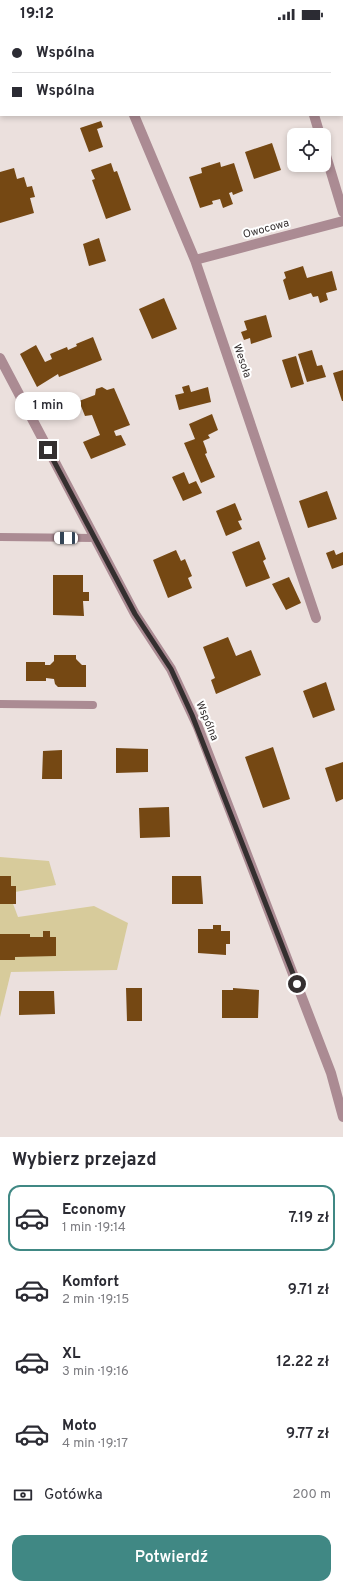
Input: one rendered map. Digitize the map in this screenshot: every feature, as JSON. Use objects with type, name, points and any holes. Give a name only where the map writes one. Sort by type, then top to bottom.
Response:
[{"type":"street","name":"Wesoła","points":[[134,116],[195,260],[316,618]]},
{"type":"street","points":[[314,116],[318,128]]},
{"type":"street","points":[[331,172],[343,212]]},
{"type":"street","name":"Owocowa","points":[[195,260],[343,220]]},
{"type":"street","name":"Wspólna","points":[[0,358],[135,614],[171,669],[198,727],[331,1073],[343,1117]]},
{"type":"lane","points":[[0,537],[94,538]]},
{"type":"lane","points":[[0,704],[93,705]]},
{"type":"shaded area","points":[[0,857],[49,861],[56,885],[9,893],[18,917],[94,906],[128,923],[117,970],[11,972],[0,1017]]},
{"type":"building","points":[[101,121],[103,127],[97,129],[103,147],[89,152],[80,128]]},
{"type":"building","points":[[272,143],[281,170],[254,179],[245,152]]},
{"type":"building","points":[[220,162],[221,167],[234,163],[243,191],[233,195],[232,192],[229,193],[233,204],[223,208],[220,199],[212,201],[213,204],[200,208],[189,177],[202,173],[201,168]]},
{"type":"building","points":[[111,163],[114,172],[117,171],[131,210],[106,219],[92,180],[95,179],[91,170]]},
{"type":"building","points":[[14,168],[17,179],[24,177],[27,187],[32,186],[35,197],[30,198],[34,213],[0,223],[0,172]]},
{"type":"building","points":[[99,238],[106,261],[89,266],[83,244]]},
{"type":"building","points":[[303,266],[307,278],[332,271],[337,290],[326,293],[328,300],[320,303],[318,296],[313,297],[311,293],[289,300],[283,280],[286,278],[284,272]]},
{"type":"building","points":[[164,298],[177,329],[152,339],[139,309]]},
{"type":"building","points":[[266,315],[272,337],[251,344],[250,338],[244,340],[241,332],[247,330],[244,321]]},
{"type":"building","points":[[93,337],[102,360],[59,377],[58,374],[37,387],[20,354],[36,345],[45,362],[52,359],[50,354],[67,347],[68,350],[77,346],[76,344]]},
{"type":"building","points":[[312,350],[317,366],[322,365],[326,377],[307,382],[298,354]]},
{"type":"building","points":[[296,356],[304,384],[291,388],[282,360]]},
{"type":"building","points":[[343,370],[343,401],[342,401],[333,373]]},
{"type":"building","points":[[189,385],[191,392],[208,387],[211,402],[179,410],[175,395],[184,393],[182,387]]},
{"type":"building","points":[[102,387],[107,390],[114,388],[130,425],[114,431],[116,436],[121,435],[126,445],[91,459],[83,442],[100,435],[92,415],[85,416],[79,401],[95,395],[96,389]]},
{"type":"building","points":[[212,414],[218,430],[208,435],[210,438],[203,441],[207,453],[205,454],[215,477],[201,483],[184,443],[195,439],[189,424]]},
{"type":"building","points":[[184,472],[189,484],[196,481],[202,493],[183,501],[172,477]]},
{"type":"building","points":[[327,491],[337,519],[308,528],[299,501]]},
{"type":"building","points":[[235,503],[242,520],[238,521],[242,529],[226,536],[216,511]]},
{"type":"building","points":[[259,541],[266,559],[263,561],[270,578],[246,587],[232,552]]},
{"type":"building","points":[[176,550],[181,561],[185,559],[192,576],[188,578],[192,588],[168,598],[153,560]]},
{"type":"building","points":[[334,550],[336,555],[343,552],[343,565],[332,569],[326,553]]},
{"type":"building","points":[[53,575],[83,575],[83,592],[89,592],[89,601],[83,601],[84,616],[53,615]]},
{"type":"building","points":[[289,577],[301,603],[286,610],[272,584]]},
{"type":"building","points":[[228,637],[236,656],[251,650],[261,675],[216,694],[211,680],[215,678],[203,647]]},
{"type":"building","points":[[54,655],[76,655],[76,659],[82,665],[86,665],[86,687],[58,687],[55,684],[54,679],[46,678],[46,681],[26,681],[26,662],[45,662],[45,665],[50,665],[54,661]]},
{"type":"building","points":[[326,682],[335,710],[313,718],[303,691]]},
{"type":"building","points":[[273,747],[290,799],[263,808],[245,757]]},
{"type":"building","points":[[116,748],[148,749],[148,772],[116,773]]},
{"type":"building","points":[[62,750],[62,779],[42,779],[43,751]]},
{"type":"building","points":[[343,762],[343,799],[336,802],[325,768]]},
{"type":"building","points":[[169,807],[170,837],[140,838],[139,808]]},
{"type":"building","points":[[0,876],[11,876],[11,886],[16,886],[16,904],[0,904]]},
{"type":"building","points":[[172,876],[201,876],[203,904],[172,904]]},
{"type":"building","points":[[213,925],[221,925],[221,931],[230,931],[230,944],[226,944],[226,955],[198,953],[198,929],[213,929]]},
{"type":"building","points":[[43,931],[50,931],[50,937],[56,937],[56,956],[15,957],[15,960],[0,960],[0,934],[30,934],[30,937],[43,937]]},
{"type":"building","points":[[126,988],[142,988],[142,1021],[127,1021]]},
{"type":"building","points":[[233,988],[259,990],[258,1018],[222,1018],[222,990],[233,990]]},
{"type":"building","points":[[19,991],[54,991],[55,1014],[19,1015]]},
{"type":"route","points":[[48,450],[135,614],[171,669],[198,727],[297,984]]}]
